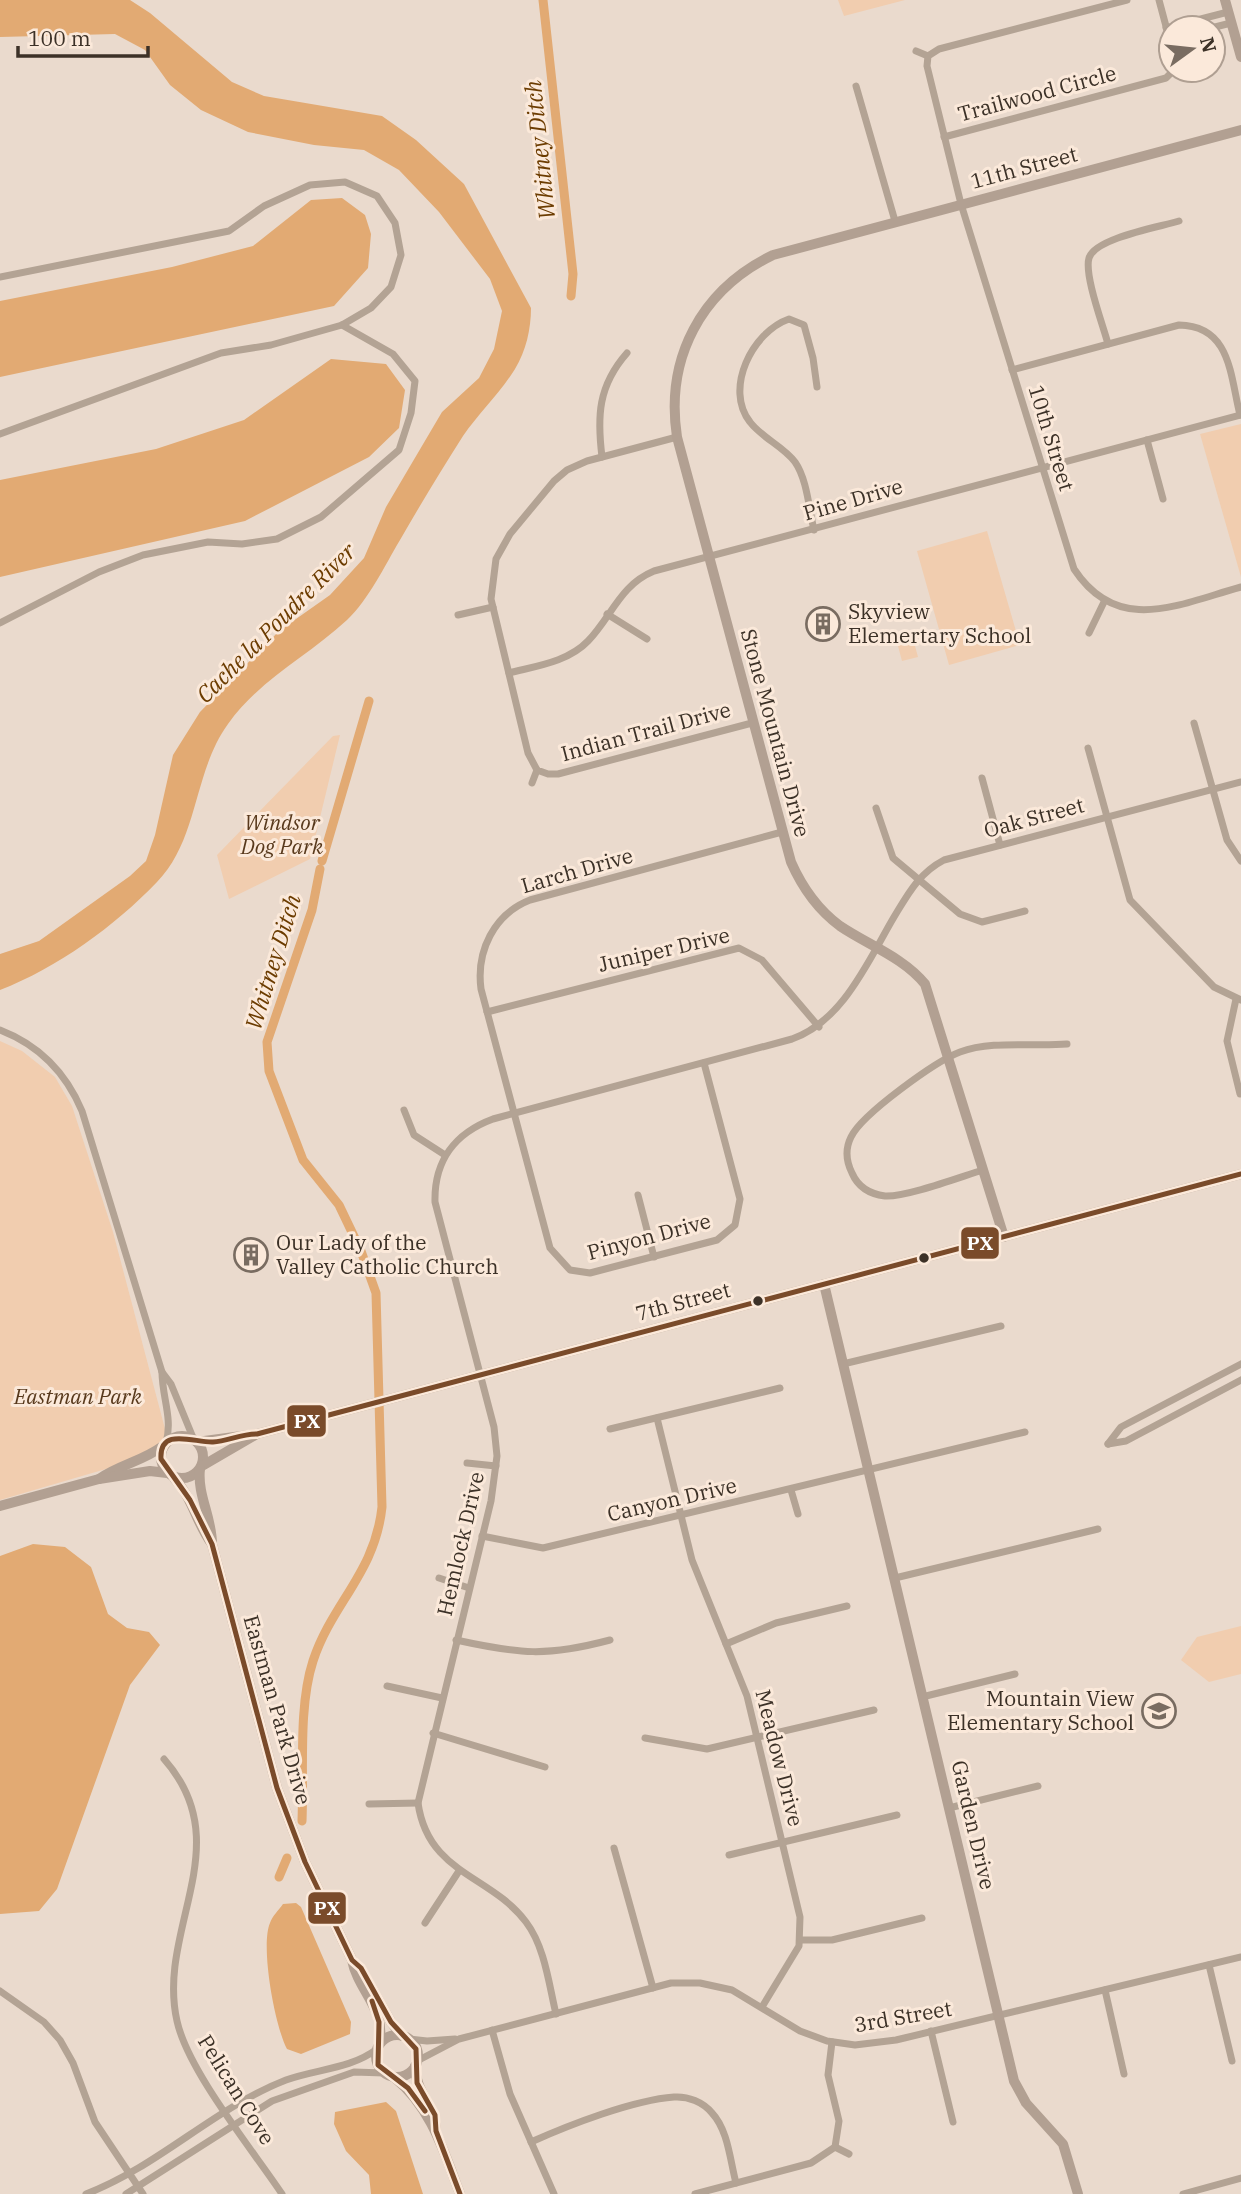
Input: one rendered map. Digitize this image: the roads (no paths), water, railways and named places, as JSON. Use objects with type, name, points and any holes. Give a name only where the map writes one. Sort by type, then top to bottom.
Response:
[{"type":"street","points":[[916,51],[928,56],[939,49],[1127,0]]},
{"type":"street","points":[[1225,0],[1233,16],[1241,57]]},
{"type":"street","name":"Trailwood Circle","points":[[928,56],[927,66],[944,137],[1157,80]]},
{"type":"street","points":[[856,86],[895,221]]},
{"type":"street","name":"11th Street","points":[[816,242],[1241,130]]},
{"type":"street","name":"10th Street","points":[[944,137],[961,204],[1074,569],[1086,586],[1104,602]]},
{"type":"street","points":[[0,277],[229,231],[264,206],[310,185],[345,182],[377,196],[395,223],[401,255],[391,287],[371,308],[342,325],[271,345],[209,356],[0,434]]},
{"type":"street","points":[[1091,253],[1110,241],[1179,221]]},
{"type":"street","name":"Stone Mountain Drive","points":[[816,242],[758,262],[731,281],[707,306],[692,331],[680,361],[674,400],[677,437],[791,862],[813,901],[840,925],[908,967],[925,984],[1004,1237]]},
{"type":"street","points":[[1082,246],[1091,253]]},
{"type":"street","points":[[1091,253],[1089,272],[1108,344]]},
{"type":"street","points":[[814,530],[798,468],[787,454],[748,421],[740,395],[742,373],[753,351],[767,333],[789,320],[804,326],[813,358],[817,387]]},
{"type":"street","points":[[0,623],[99,572],[143,555],[208,542],[242,544],[277,539],[321,517],[399,450],[411,413],[415,381],[393,354],[342,325]]},
{"type":"street","points":[[1012,370],[1179,325],[1205,329],[1225,352],[1240,415]]},
{"type":"street","points":[[602,457],[598,426],[599,404],[608,379],[628,354]]},
{"type":"street","name":"Pine Drive","points":[[509,673],[567,656],[588,640],[623,592],[643,575],[1240,415]]},
{"type":"street","name":"Indian Trail Drive","points":[[677,437],[578,464],[558,476],[510,534],[493,568],[493,607],[528,753],[537,770],[558,774],[752,723]]},
{"type":"street","points":[[1147,440],[1163,499]]},
{"type":"street","points":[[1088,633],[1104,602],[1118,608],[1145,611],[1241,587]]},
{"type":"street","points":[[458,615],[493,607]]},
{"type":"street","points":[[607,614],[648,639]]},
{"type":"street","points":[[1194,723],[1227,840],[1241,861]]},
{"type":"street","points":[[1088,748],[1126,890],[1134,905],[1214,987],[1238,1000],[1227,1041],[1240,1094]]},
{"type":"street","points":[[532,783],[537,770]]},
{"type":"street","points":[[982,778],[1000,845]]},
{"type":"street","name":"Oak Street","points":[[875,947],[918,880],[944,860],[1241,782]]},
{"type":"street","points":[[876,808],[887,847],[893,858],[970,919],[982,922],[1025,911]]},
{"type":"street","name":"Larch Drive","points":[[515,1113],[479,977],[482,955],[490,934],[515,907],[530,900],[782,832]]},
{"type":"street","points":[[404,1110],[414,1135],[445,1154],[471,1128],[515,1113],[792,1040],[819,1027],[834,1013],[875,947]]},
{"type":"street","name":"Juniper Drive","points":[[488,1013],[739,948],[762,960],[819,1027]]},
{"type":"street","points":[[0,1030],[42,1054],[59,1072],[77,1099],[162,1372],[162,1387],[169,1418],[161,1463],[171,1475]]},
{"type":"street","points":[[984,1170],[888,1196],[862,1188],[847,1163],[850,1138],[860,1125],[931,1065],[949,1056],[978,1046],[1067,1044]]},
{"type":"street","name":"Pinyon Drive","points":[[515,1113],[550,1248],[556,1258],[570,1270],[584,1274],[654,1257],[722,1237],[735,1224],[739,1213],[740,1199],[704,1063]]},
{"type":"street","name":"Hemlock Drive","points":[[418,1803],[482,1536],[496,1466],[494,1427],[435,1202],[437,1175],[445,1154]]},
{"type":"street","name":"7th Street","points":[[196,1441],[257,1434],[368,1406],[1241,1174]]},
{"type":"street","points":[[638,1195],[654,1257]]},
{"type":"street","name":"Garden Drive","points":[[824,1284],[998,2015],[1018,2088],[1063,2144],[1079,2194]]},
{"type":"street","points":[[843,1364],[1001,1326]]},
{"type":"street","points":[[1241,1364],[1121,1427],[1108,1444],[1126,1441],[1241,1380]]},
{"type":"street","points":[[0,1506],[99,1479],[150,1471],[189,1478],[201,1467],[202,1451],[171,1384],[162,1372]]},
{"type":"street","points":[[610,1429],[780,1388]]},
{"type":"street","name":"Meadow Drive","points":[[657,1418],[692,1560],[747,1696],[800,1917],[801,1940]]},
{"type":"street","name":"Canyon Drive","points":[[482,1536],[543,1548],[1025,1432]]},
{"type":"street","name":"7th Street","points":[[201,1467],[257,1434]]},
{"type":"street","points":[[99,1479],[141,1461],[183,1436],[196,1441]]},
{"type":"street","points":[[467,1462],[496,1466]]},
{"type":"street","name":"Eastman Park Drive","points":[[201,1467],[199,1488],[212,1529],[212,1544],[277,1788],[305,1861],[352,1960],[354,1971],[378,2012],[381,2025],[378,2046]]},
{"type":"street","name":"Eastman Park Drive","points":[[171,1475],[194,1506],[202,1532],[212,1544]]},
{"type":"street","points":[[791,1490],[798,1514]]},
{"type":"street","points":[[895,1578],[1098,1529]]},
{"type":"street","points":[[439,1578],[469,1588]]},
{"type":"street","points":[[726,1644],[776,1623],[847,1606]]},
{"type":"street","points":[[456,1640],[505,1651],[541,1654],[610,1640]]},
{"type":"street","points":[[922,1697],[1015,1674]]},
{"type":"street","points":[[387,1686],[442,1698]]},
{"type":"street","points":[[645,1738],[707,1749],[874,1710]]},
{"type":"street","points":[[433,1734],[545,1767]]},
{"type":"street","name":"Pelican Cove","points":[[164,1759],[176,1772],[185,1790],[196,1843],[193,1888],[174,1957],[173,2002],[188,2052],[282,2194]]},
{"type":"street","points":[[949,1808],[1038,1786]]},
{"type":"street","points":[[369,1804],[418,1803],[430,1839],[459,1871],[517,1911],[537,1940],[556,2014]]},
{"type":"street","points":[[729,1855],[897,1815]]},
{"type":"street","points":[[614,1848],[653,1988]]},
{"type":"street","points":[[425,1923],[459,1871]]},
{"type":"street","points":[[762,2007],[801,1940],[832,1940],[922,1918]]},
{"type":"street","name":"3rd Street","points":[[406,2037],[427,2041],[459,2039],[653,1988],[691,1982],[732,1990],[800,2031],[832,2042],[872,2044],[1241,1957]]},
{"type":"street","name":"Eastman Park Drive","points":[[352,1960],[361,1968],[391,2022],[406,2037]]},
{"type":"street","points":[[1209,1965],[1232,2061]]},
{"type":"street","points":[[1105,1990],[1124,2074]]},
{"type":"street","points":[[0,1991],[44,2022],[60,2040],[73,2063],[90,2113],[140,2191]]},
{"type":"street","points":[[492,2030],[508,2089],[554,2194]]},
{"type":"street","points":[[931,2031],[953,2122]]},
{"type":"street","points":[[86,2194],[129,2175],[269,2087],[351,2063],[389,2036],[406,2037],[416,2049],[417,2083],[435,2115],[436,2131]]},
{"type":"street","name":"3rd Street","points":[[416,2064],[459,2039]]},
{"type":"street","points":[[695,2194],[811,2163],[835,2147],[839,2121],[828,2075],[832,2042]]},
{"type":"street","points":[[378,2046],[377,2065],[416,2097],[436,2131],[460,2194]]},
{"type":"street","points":[[126,2194],[140,2191],[234,2123],[282,2097],[337,2077],[365,2071],[390,2076],[408,2075],[416,2064]]},
{"type":"street","points":[[531,2142],[581,2121],[663,2099],[685,2097],[702,2103],[720,2125],[736,2183]]},
{"type":"street","points":[[835,2147],[849,2154]]},
{"type":"street","points":[[1183,2194],[1214,2190],[1241,2178]]},
{"type":"waterway","name":"Whitney Ditch","points":[[543,0],[573,274],[571,296]]},
{"type":"waterway","name":"Whitney Ditch","points":[[322,861],[369,701]]},
{"type":"waterway","name":"Whitney Ditch","points":[[302,1821],[303,1719],[308,1679],[321,1640],[371,1551],[382,1507],[376,1293],[361,1251],[339,1205],[303,1160],[269,1071],[267,1042],[312,910],[320,869]]},
{"type":"waterway","name":"Whitney Ditch","points":[[279,1877],[287,1858]]},
{"type":"place","name":"Skyview Elemertary School","points":[[823,624]]},
{"type":"place","name":"Our Lady of the Valley Catholic Church","points":[[251,1255]]},
{"type":"place","name":"Mountain View Elementary School","points":[[1159,1711]]},
{"type":"water label","name":"Cache la Poudre River","points":[[276,623]]},
{"type":"park label","name":"Windsor Dog Park","points":[[282,835]]},
{"type":"park label","name":"Eastman Park","points":[[78,1397]]}]
